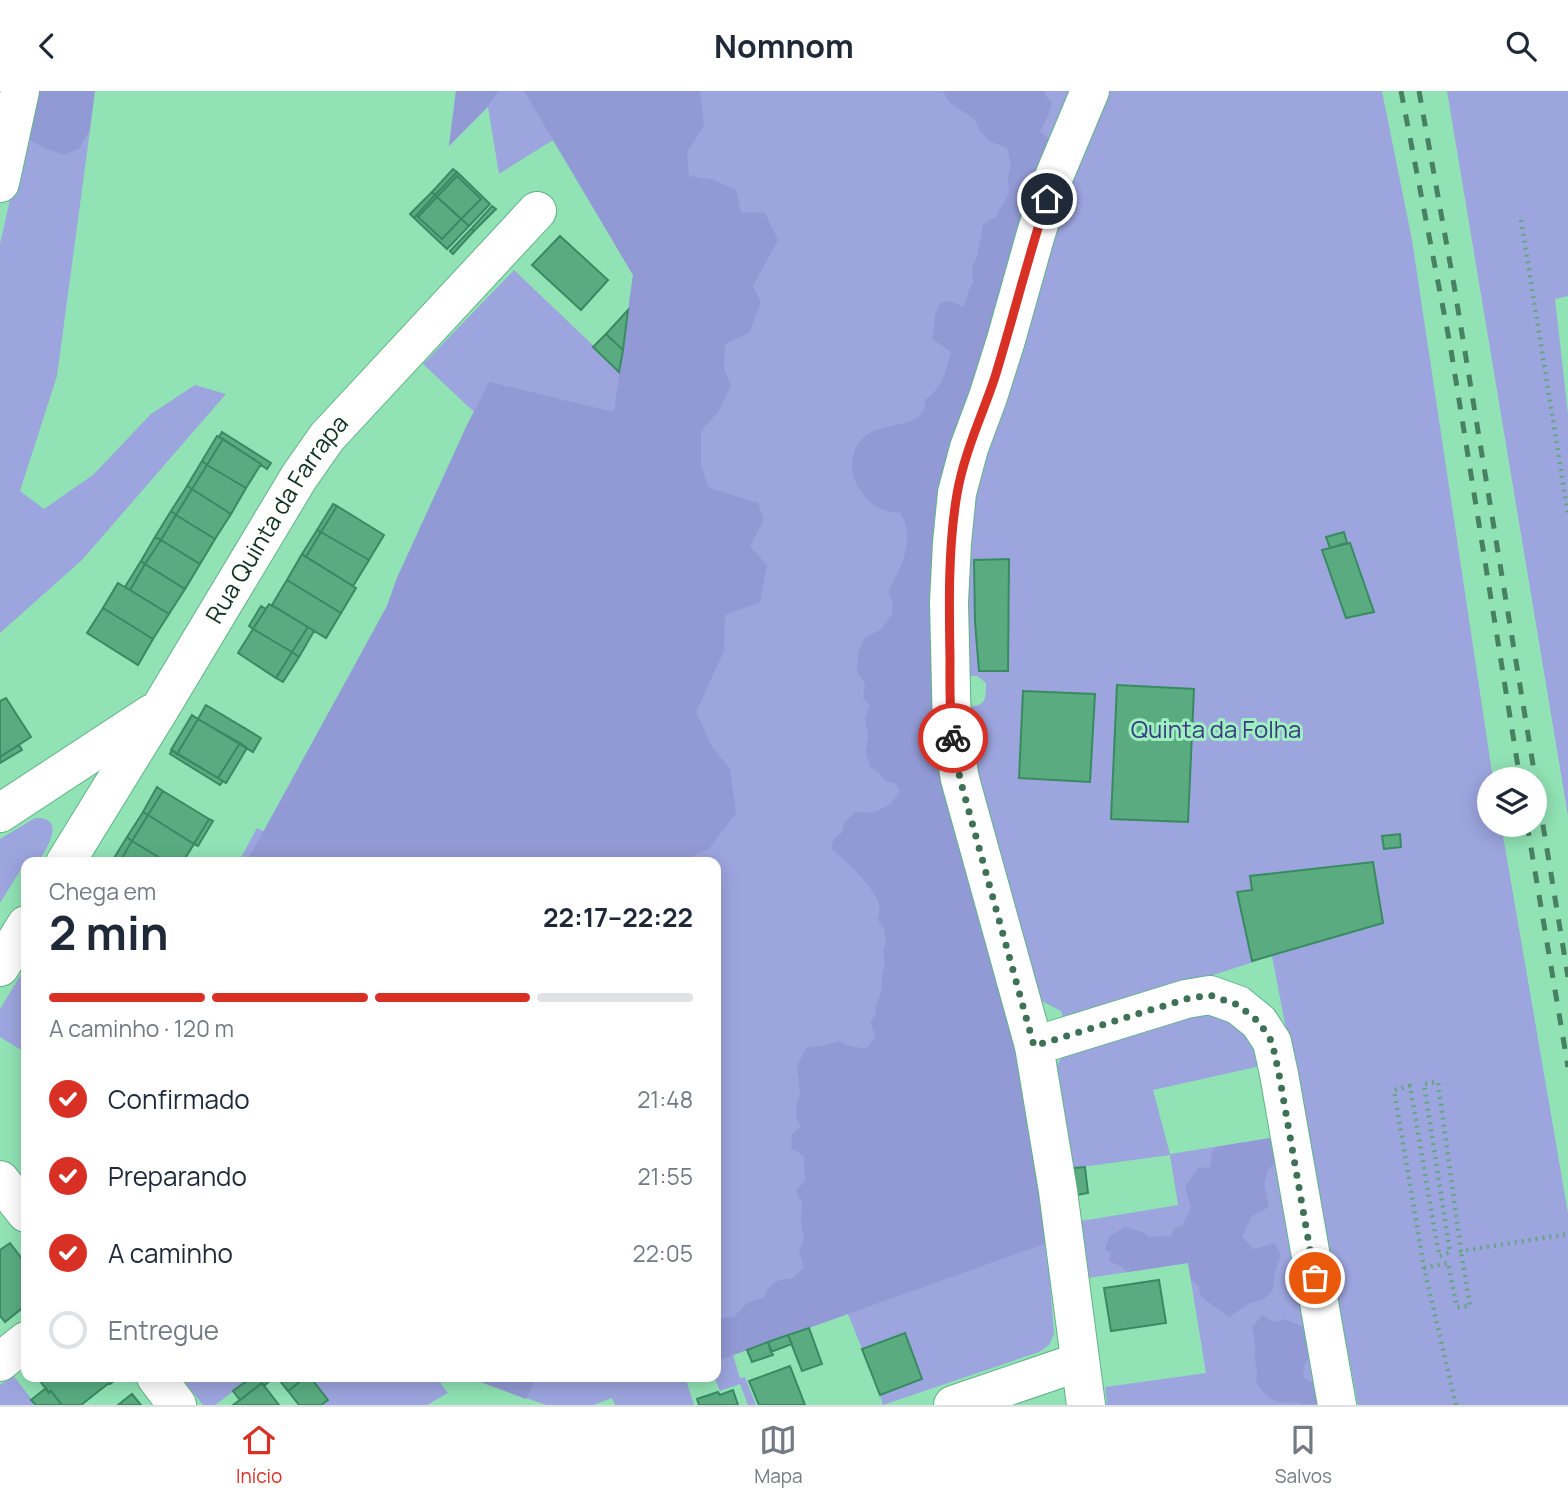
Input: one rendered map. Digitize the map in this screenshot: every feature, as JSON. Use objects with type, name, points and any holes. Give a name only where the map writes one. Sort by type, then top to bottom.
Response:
[{"type":"street","points":[[0,183],[20,91]]},
{"type":"street","points":[[1086,1405],[1058,1191],[1034,1046],[960,779],[954,744],[949,602],[951,543],[957,493],[969,448],[988,397],[1053,179],[1090,91]]},
{"type":"street","name":"Rua Quinta da Farrapa","points":[[69,857],[292,489],[327,437],[537,212]]},
{"type":"street","points":[[0,813],[161,707]]},
{"type":"street","points":[[0,967],[21,933]]},
{"type":"street","points":[[1034,1046],[1186,999],[1210,995],[1238,1005],[1259,1022],[1272,1042],[1279,1074],[1337,1405]]},
{"type":"street","points":[[0,1180],[21,1207]]},
{"type":"street","points":[[0,1361],[21,1345]]},
{"type":"street","points":[[953,1405],[1079,1362]]},
{"type":"street","points":[[160,1382],[177,1405]]},
{"type":"path","points":[[1521,220],[1568,514]]},
{"type":"path","points":[[1424,1268],[1448,1263],[1457,1307],[1470,1306],[1438,1082],[1424,1084],[1450,1252],[1439,1256],[1410,1086],[1394,1090],[1424,1268],[1456,1405]]},
{"type":"path","points":[[1461,1251],[1568,1234]]},
{"type":"green space","points":[[456,91],[1079,91],[939,561],[1047,1243],[1054,1334],[1049,1345],[1039,1352],[883,1405],[880,1395],[922,1379],[905,1334],[862,1349],[848,1314],[733,1355],[740,1378],[745,1377],[756,1405],[748,1405],[740,1384],[720,1391],[716,1382],[721,1382],[721,857],[241,857],[257,828],[265,832],[387,606],[397,578],[474,412],[423,364],[514,270],[620,371],[633,275],[553,140],[499,174],[488,107],[449,146]]},
{"type":"green space","name":"Quinta da Folha","points":[[1104,91],[1382,91],[1412,240],[1491,767],[1477,767],[1477,837],[1503,837],[1568,1213],[1568,1405],[1358,1405],[1272,956],[1065,1023],[1061,1011],[1042,1001],[1032,1002],[967,769],[964,707],[983,702],[986,683],[977,676],[964,676],[967,538],[978,484],[1006,400],[1047,245]]},
{"type":"green space","points":[[1447,91],[1568,91],[1568,296],[1555,299],[1568,414],[1568,816]]},
{"type":"green space","points":[[90,130],[57,376],[20,491],[44,509],[93,475],[151,414],[195,385],[226,394],[82,560],[0,633],[0,244],[24,136],[80,148]]},
{"type":"green space","points":[[35,818],[45,819],[53,828],[41,857],[21,857],[21,869],[0,903],[0,839]]},
{"type":"green space","points":[[21,974],[21,1050],[0,1037],[0,1009]]},
{"type":"green space","points":[[1191,1011],[1237,1021],[1265,1065],[1153,1090],[1170,1154],[1276,1137],[1321,1405],[1107,1405],[1105,1387],[1206,1373],[1188,1263],[1088,1278],[1081,1221],[1178,1205],[1170,1155],[1074,1168],[1054,1070],[1064,1053]]},
{"type":"green space","points":[[13,1375],[36,1405],[0,1405],[0,1385]]},
{"type":"green space","points":[[185,1382],[245,1382],[215,1405],[203,1405]]},
{"type":"green space","points":[[312,1382],[440,1382],[448,1393],[427,1405],[321,1405]]},
{"type":"green space","points":[[481,1382],[687,1382],[694,1405],[615,1405],[612,1398],[593,1405],[546,1405]]},
{"type":"shaded area","points":[[34,91],[95,91],[90,130],[80,148],[64,155],[42,147],[24,136]]},
{"type":"shaded area","points":[[456,91],[499,91],[449,146]]},
{"type":"shaded area","points":[[524,91],[700,91],[704,126],[687,152],[689,176],[714,180],[736,190],[741,212],[765,213],[778,240],[753,286],[761,303],[749,333],[725,344],[724,369],[731,385],[718,412],[701,431],[701,465],[709,488],[758,503],[764,519],[750,546],[767,565],[760,602],[725,615],[724,651],[696,712],[712,747],[730,768],[736,813],[709,849],[690,857],[249,857],[387,606],[397,578],[489,382],[614,412],[633,275]]},
{"type":"shaded area","points":[[943,91],[1045,91],[1052,103],[1040,132],[1054,141],[939,561],[1047,1243],[721,1359],[721,1319],[734,1317],[750,1302],[764,1298],[774,1283],[791,1279],[804,1268],[799,1251],[804,1238],[801,1225],[802,1203],[796,1191],[805,1181],[804,1156],[791,1148],[792,1134],[801,1127],[796,1116],[800,1095],[797,1066],[806,1048],[838,1041],[853,1047],[867,1048],[876,1036],[870,1023],[876,1014],[881,992],[886,942],[884,929],[878,920],[879,904],[865,882],[831,849],[834,838],[841,834],[845,822],[855,812],[869,813],[881,809],[900,791],[895,783],[885,781],[870,767],[866,754],[868,735],[865,718],[870,705],[863,698],[865,684],[857,672],[858,653],[864,639],[881,629],[892,614],[893,603],[888,591],[905,553],[907,533],[900,513],[870,503],[857,484],[852,465],[860,441],[882,428],[917,418],[923,411],[925,400],[939,385],[951,352],[932,339],[936,313],[940,303],[951,301],[963,307],[973,283],[972,267],[983,225],[995,218],[1009,193],[1008,177],[1011,165],[1007,148],[989,141],[974,119],[949,102]]},
{"type":"shaded area","points":[[1276,1137],[1280,1160],[1268,1169],[1264,1184],[1269,1207],[1252,1216],[1242,1237],[1254,1249],[1275,1243],[1281,1255],[1273,1290],[1264,1299],[1250,1303],[1229,1317],[1200,1296],[1199,1286],[1191,1280],[1188,1263],[1128,1272],[1109,1261],[1111,1253],[1105,1249],[1110,1236],[1125,1227],[1143,1232],[1149,1237],[1171,1236],[1174,1229],[1182,1225],[1191,1208],[1185,1187],[1198,1168],[1211,1167],[1211,1155],[1215,1147]]},
{"type":"shaded area","points":[[1262,1315],[1274,1322],[1284,1319],[1308,1329],[1312,1354],[1303,1367],[1304,1378],[1318,1386],[1321,1403],[1282,1403],[1268,1397],[1256,1382],[1252,1328]]},
{"type":"shaded area","points":[[480,1382],[534,1382],[526,1399]]},
{"type":"building","points":[[453,169],[457,172],[435,195],[432,192]]},
{"type":"building","points":[[457,172],[490,204],[469,226],[435,195]]},
{"type":"building","points":[[457,176],[481,199],[461,219],[437,197]]},
{"type":"building","points":[[432,192],[435,195],[414,218],[410,214]]},
{"type":"building","points":[[435,195],[469,226],[447,249],[414,218]]},
{"type":"building","points":[[437,197],[461,219],[442,239],[418,217]]},
{"type":"building","points":[[492,206],[496,209],[474,231],[471,229]]},
{"type":"building","points":[[471,229],[474,231],[453,254],[450,251]]},
{"type":"building","points":[[560,236],[608,280],[581,310],[532,265]]},
{"type":"building","points":[[628,310],[623,350],[606,334]]},
{"type":"building","points":[[606,334],[623,350],[619,372],[593,347]]},
{"type":"building","points":[[222,432],[271,463],[267,469],[219,437]]},
{"type":"building","points":[[217,436],[223,439],[207,465],[202,461]]},
{"type":"building","points":[[223,439],[261,464],[246,488],[207,465]]},
{"type":"building","points":[[202,461],[207,465],[192,489],[187,486]]},
{"type":"building","points":[[207,465],[246,488],[231,514],[192,489]]},
{"type":"building","points":[[187,486],[192,489],[176,515],[171,511]]},
{"type":"building","points":[[192,489],[231,514],[215,539],[176,515]]},
{"type":"building","points":[[333,504],[337,506],[321,532],[317,530]]},
{"type":"building","points":[[337,506],[384,535],[369,560],[321,532]]},
{"type":"building","points":[[171,511],[176,515],[161,540],[155,537]]},
{"type":"building","points":[[176,515],[215,539],[200,564],[161,540]]},
{"type":"building","points":[[317,530],[321,532],[306,557],[302,554]]},
{"type":"building","points":[[321,532],[369,560],[353,586],[306,557]]},
{"type":"building","points":[[1344,532],[1347,543],[1330,548],[1326,537]]},
{"type":"building","points":[[155,537],[161,540],[145,564],[141,561]]},
{"type":"building","points":[[161,540],[200,564],[185,589],[145,564]]},
{"type":"building","points":[[1350,543],[1374,612],[1346,618],[1322,550]]},
{"type":"building","points":[[302,554],[356,588],[341,613],[287,580]]},
{"type":"building","points":[[1009,559],[1008,671],[979,671],[974,560]]},
{"type":"building","points":[[141,561],[145,564],[130,590],[125,587]]},
{"type":"building","points":[[145,564],[185,589],[169,614],[130,590]]},
{"type":"building","points":[[287,580],[341,613],[326,638],[272,605]]},
{"type":"building","points":[[118,583],[169,614],[153,639],[103,608]]},
{"type":"building","points":[[269,604],[308,627],[292,652],[253,629]]},
{"type":"building","points":[[261,606],[266,609],[253,629],[249,626]]},
{"type":"building","points":[[103,608],[153,639],[138,665],[87,633]]},
{"type":"building","points":[[308,627],[314,631],[299,657],[292,652]]},
{"type":"building","points":[[253,629],[292,652],[276,678],[238,653]]},
{"type":"building","points":[[292,652],[299,657],[283,682],[276,678]]},
{"type":"building","points":[[1117,685],[1194,689],[1188,822],[1111,819]]},
{"type":"building","points":[[1023,691],[1095,694],[1090,782],[1019,778]]},
{"type":"building","points":[[6,698],[31,737],[0,757],[0,701]]},
{"type":"building","points":[[206,705],[261,738],[253,752],[198,719]]},
{"type":"building","points":[[192,715],[198,719],[177,754],[171,750]]},
{"type":"building","points":[[198,719],[240,743],[218,778],[177,754]]},
{"type":"building","points":[[240,743],[247,748],[226,783],[218,778]]},
{"type":"building","points":[[19,745],[22,750],[0,763],[0,757]]},
{"type":"building","points":[[172,750],[223,781],[220,785],[170,754]]},
{"type":"building","points":[[157,787],[163,791],[148,815],[143,812]]},
{"type":"building","points":[[163,791],[209,819],[194,844],[148,815]]},
{"type":"building","points":[[143,812],[148,815],[132,841],[127,837]]},
{"type":"building","points":[[148,815],[194,844],[186,857],[158,857],[132,841]]},
{"type":"building","points":[[209,819],[213,821],[198,846],[194,844]]},
{"type":"building","points":[[1400,834],[1401,847],[1384,849],[1382,836]]},
{"type":"building","points":[[127,837],[132,841],[123,857],[115,857]]},
{"type":"building","points":[[132,841],[158,857],[123,857]]},
{"type":"building","points":[[1373,862],[1383,923],[1252,961],[1237,892],[1252,890],[1250,876]]},
{"type":"building","points":[[1085,1167],[1088,1193],[1077,1195],[1074,1168]]},
{"type":"building","points":[[10,1243],[21,1257],[21,1309],[5,1322],[0,1316],[0,1250]]},
{"type":"building","points":[[1159,1280],[1166,1323],[1111,1331],[1104,1288]]},
{"type":"building","points":[[809,1328],[822,1364],[802,1371],[788,1335]]},
{"type":"building","points":[[905,1333],[922,1379],[880,1395],[862,1349]]},
{"type":"building","points":[[788,1335],[792,1344],[771,1352],[768,1342]]},
{"type":"building","points":[[768,1342],[773,1355],[752,1362],[747,1350]]},
{"type":"building","points":[[790,1366],[805,1405],[759,1405],[749,1381]]},
{"type":"building","points":[[41,1382],[113,1382],[81,1405],[62,1405],[51,1391],[49,1393]]},
{"type":"building","points":[[245,1382],[268,1382],[264,1386],[262,1383],[240,1400],[233,1391]]},
{"type":"building","points":[[281,1382],[300,1382],[288,1391]]},
{"type":"building","points":[[300,1382],[314,1382],[328,1400],[321,1405],[299,1405],[288,1391]]},
{"type":"building","points":[[262,1383],[279,1405],[233,1405],[240,1400]]},
{"type":"building","points":[[46,1388],[62,1405],[36,1405],[31,1400]]},
{"type":"building","points":[[733,1390],[738,1405],[699,1405],[697,1399]]},
{"type":"building","points":[[132,1394],[141,1405],[118,1405]]},
{"type":"railway","points":[[1401,91],[1450,344],[1518,767]]},
{"type":"railway","points":[[1419,91],[1454,285],[1568,977]]},
{"type":"railway","points":[[1529,837],[1568,1067]]},
{"type":"way so far","points":[[953,738],[960,779],[1034,1046],[1186,999],[1210,995],[1238,1005],[1259,1022],[1272,1042],[1279,1074],[1315,1278]]},
{"type":"route","points":[[953,738],[949,602],[951,543],[957,493],[1047,199]]}]
